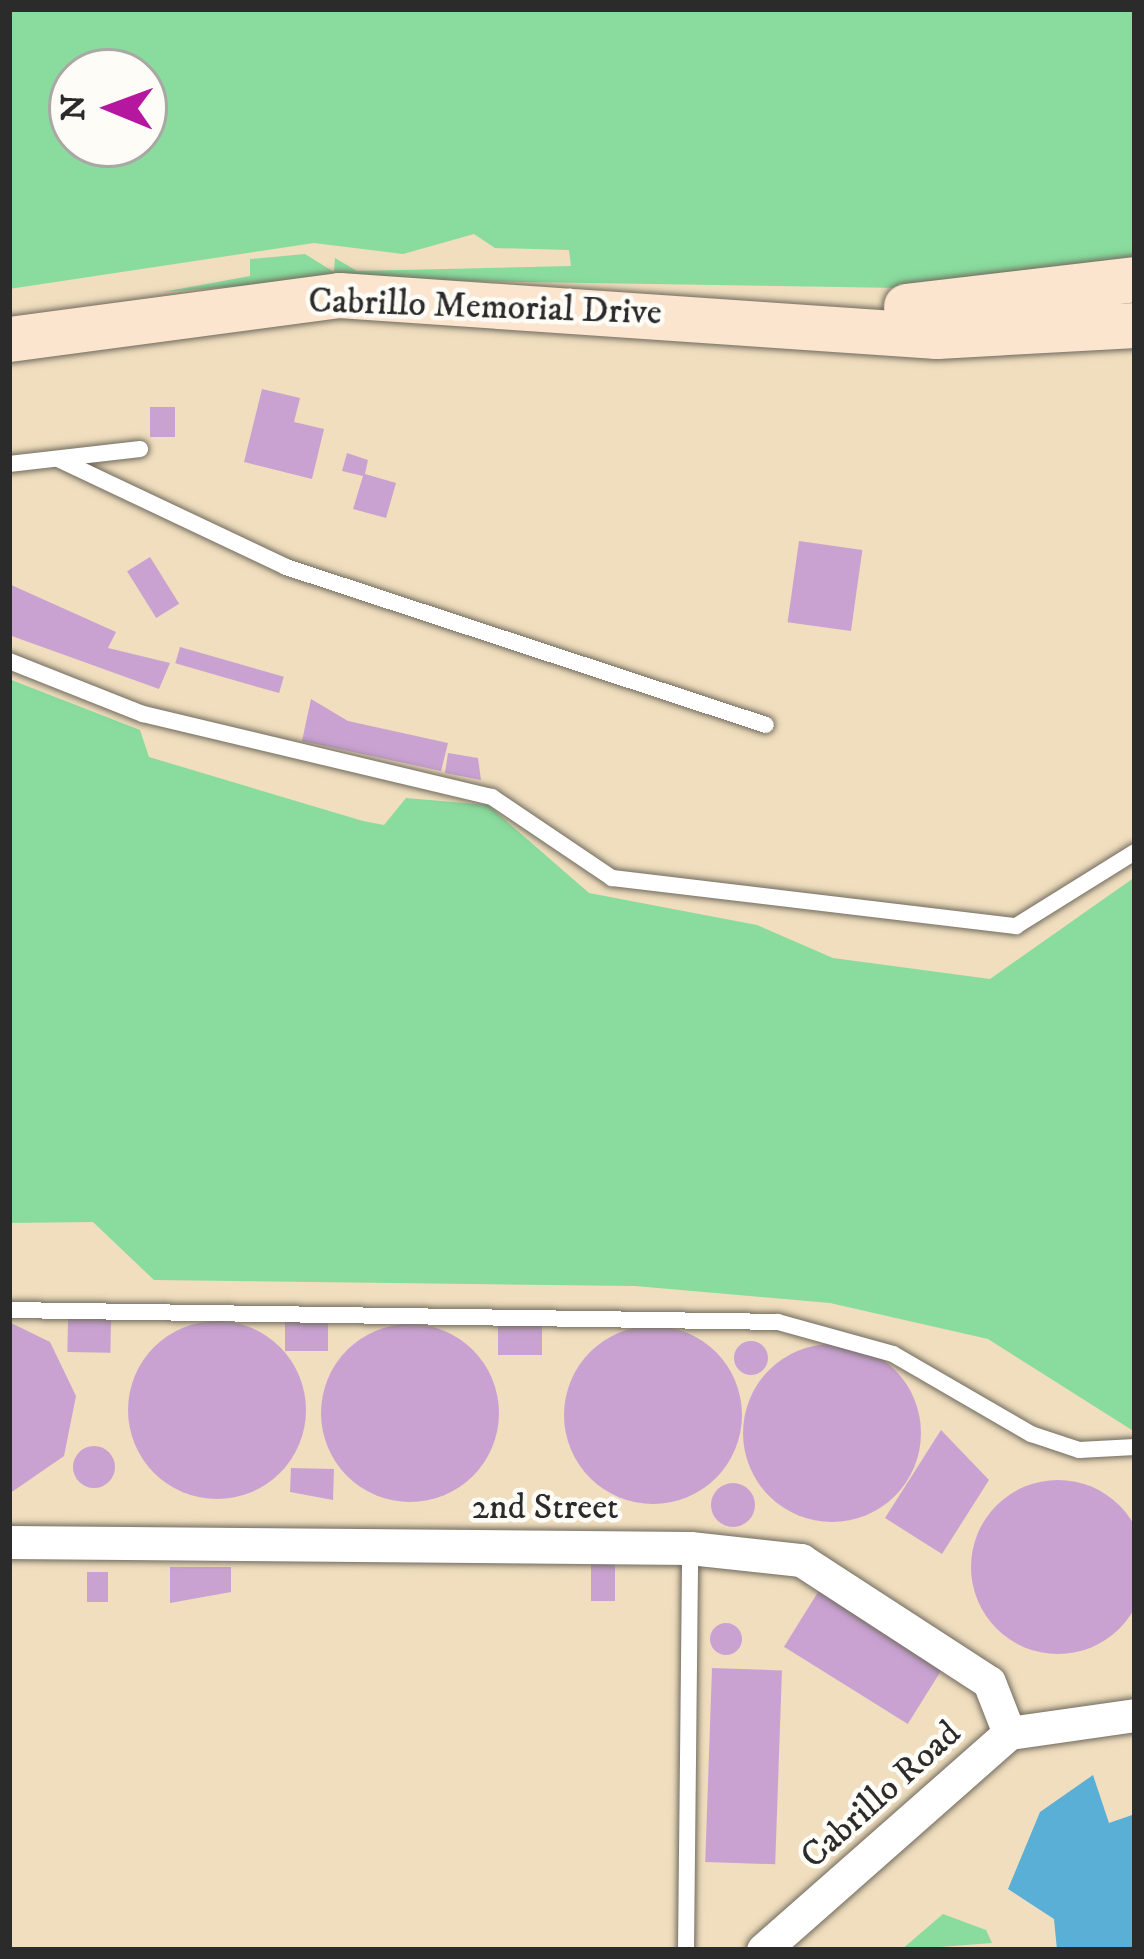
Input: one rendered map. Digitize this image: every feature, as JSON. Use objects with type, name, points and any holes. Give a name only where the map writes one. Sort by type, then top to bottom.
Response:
[{"type":"main road","name":"Cabrillo Memorial Drive","points":[[748,317],[1018,300],[1135,279]]},
{"type":"main road","name":"Cabrillo Memorial Drive","points":[[9,339],[339,295],[748,317],[938,336],[1135,325]]},
{"type":"street","name":"2nd Street","points":[[9,1542],[689,1548],[801,1560],[988,1682],[1010,1732]]},
{"type":"street","name":"Cabrillo Road","points":[[763,1950],[1010,1732],[1135,1715]]},
{"type":"lane","points":[[9,464],[140,449]]},
{"type":"lane","points":[[58,459],[286,566],[766,725]]},
{"type":"lane","points":[[9,661],[143,714],[492,797],[612,878],[1016,926],[1135,852]]},
{"type":"lane","points":[[9,1310],[778,1322],[893,1354],[1030,1434],[1079,1450],[1135,1447]]},
{"type":"lane","points":[[686,1950],[689,1548]]},
{"type":"green space","points":[[9,9],[1135,9],[1135,264],[962,289],[336,279],[163,292],[250,276],[250,259],[305,254],[334,272],[335,258],[357,271],[571,266],[569,250],[495,248],[474,234],[403,254],[314,243],[9,289]]},
{"type":"green space","points":[[9,679],[140,730],[149,757],[363,821],[384,825],[406,798],[488,805],[589,893],[757,925],[833,958],[990,979],[1135,877],[1135,1432],[988,1339],[830,1303],[635,1286],[154,1280],[93,1222],[9,1223]]},
{"type":"green space","points":[[943,1914],[986,1930],[992,1943],[901,1950]]},
{"type":"water","points":[[1093,1775],[1109,1823],[1135,1814],[1135,1950],[1057,1950],[1054,1919],[1008,1889],[1040,1812]]},
{"type":"building","points":[[262,389],[300,398],[294,422],[324,429],[312,479],[244,462]]},
{"type":"building","points":[[150,407],[175,407],[175,437],[150,437]]},
{"type":"building","points":[[347,453],[368,460],[365,474],[396,483],[386,518],[353,509],[363,476],[342,471]]},
{"type":"building","points":[[799,541],[862,550],[851,631],[788,622]]},
{"type":"building","points":[[150,557],[179,604],[156,618],[127,571]]},
{"type":"building","points":[[9,584],[116,632],[108,648],[170,663],[159,689],[9,635]]},
{"type":"building","points":[[180,647],[284,677],[279,693],[175,663]]},
{"type":"building","points":[[311,699],[348,721],[448,743],[441,771],[302,741]]},
{"type":"building","points":[[448,753],[478,758],[481,780],[445,773]]},
{"type":"building","points":[[68,1318],[111,1319],[110,1353],[67,1352]]},
{"type":"building","points":[[217,1321],[251,1328],[280,1347],[299,1376],[306,1410],[299,1444],[280,1473],[251,1492],[217,1499],[183,1492],[154,1473],[135,1444],[128,1410],[135,1376],[154,1347],[183,1328]]},
{"type":"building","points":[[285,1321],[328,1321],[328,1351],[285,1351]]},
{"type":"building","points":[[498,1321],[542,1321],[542,1355],[498,1355]]},
{"type":"building","points":[[9,1322],[50,1342],[76,1396],[64,1456],[9,1494]]},
{"type":"building","points":[[410,1324],[444,1331],[473,1350],[492,1379],[499,1413],[492,1447],[473,1476],[444,1495],[410,1502],[376,1495],[347,1476],[328,1447],[321,1413],[328,1379],[347,1350],[376,1331]]},
{"type":"building","points":[[653,1326],[687,1333],[716,1352],[735,1381],[742,1415],[735,1449],[716,1478],[687,1497],[653,1504],[619,1497],[590,1478],[571,1449],[564,1415],[571,1381],[590,1352],[619,1333]]},
{"type":"building","points":[[751,1341],[763,1346],[768,1358],[763,1370],[751,1375],[739,1370],[734,1358],[739,1346]]},
{"type":"building","points":[[832,1344],[866,1351],[895,1370],[914,1399],[921,1433],[914,1467],[895,1496],[866,1515],[832,1522],[798,1515],[769,1496],[750,1467],[743,1433],[750,1399],[769,1370],[798,1351]]},
{"type":"building","points":[[941,1430],[989,1480],[942,1554],[885,1518]]},
{"type":"building","points":[[94,1446],[109,1452],[115,1467],[109,1482],[94,1488],[79,1482],[73,1467],[79,1452]]},
{"type":"building","points":[[291,1468],[334,1469],[333,1500],[290,1492]]},
{"type":"building","points":[[1058,1480],[1091,1487],[1119,1506],[1138,1534],[1145,1567],[1138,1600],[1119,1628],[1091,1647],[1058,1654],[1025,1647],[997,1628],[978,1600],[971,1567],[978,1534],[997,1506],[1025,1487]]},
{"type":"building","points":[[733,1483],[748,1490],[755,1505],[748,1520],[733,1527],[718,1520],[711,1505],[718,1490]]},
{"type":"building","points":[[591,1564],[615,1564],[615,1601],[591,1601]]},
{"type":"building","points":[[170,1567],[231,1567],[231,1592],[170,1603]]},
{"type":"building","points":[[87,1572],[108,1572],[108,1602],[87,1602]]},
{"type":"building","points":[[820,1589],[944,1666],[908,1724],[784,1647]]},
{"type":"building","points":[[726,1623],[737,1628],[742,1639],[737,1650],[726,1655],[715,1650],[710,1639],[715,1628]]},
{"type":"building","points":[[712,1668],[782,1670],[775,1864],[705,1862]]}]
